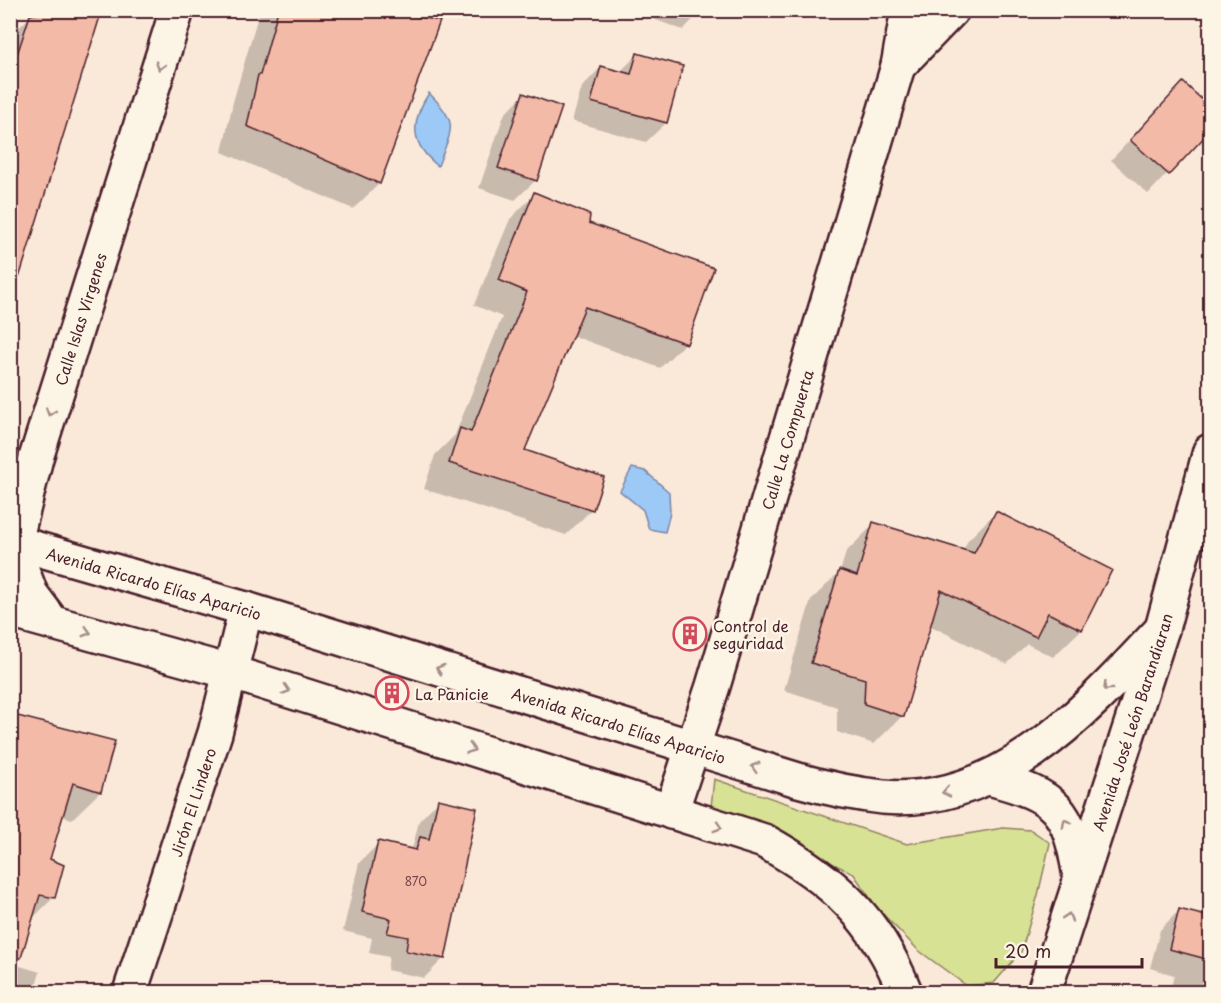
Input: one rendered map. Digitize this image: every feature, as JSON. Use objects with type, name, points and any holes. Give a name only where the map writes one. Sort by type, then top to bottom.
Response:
[{"type":"street","name":"Calle Islas Virgenes","points":[[52,622],[31,594],[13,541],[36,458],[177,10]]},
{"type":"street","name":"Calle La Compuerta","points":[[671,812],[898,66],[908,10]]},
{"type":"street","name":"Calle La Compuerta","points":[[898,66],[952,10]]},
{"type":"street","name":"Avenida José León Barandiaran","points":[[1044,993],[1162,629],[1210,451]]},
{"type":"street","name":"Avenida Ricardo Elías Aparicio","points":[[13,541],[246,609],[841,792],[885,797],[927,796],[962,788],[989,778],[1032,751],[1070,722],[1162,629]]},
{"type":"street","name":"Jirón El Lindero","points":[[130,993],[215,733],[246,609]]},
{"type":"street","points":[[10,611],[230,672],[764,841],[804,863],[838,891],[891,957],[926,993]]},
{"type":"street","points":[[989,778],[1021,786],[1047,798],[1066,819],[1074,842],[1080,879]]},
{"type":"street","points":[[891,957],[905,993]]},
{"type":"green space","points":[[714,779],[907,844],[1003,828],[1031,830],[1050,843],[1021,952],[994,983],[967,986],[918,950],[877,908],[853,873],[711,807]]},
{"type":"water","points":[[429,93],[445,112],[450,127],[447,143],[438,166],[422,149],[416,132],[418,114]]},
{"type":"water","points":[[632,468],[645,471],[669,492],[670,513],[665,532],[649,529],[643,510],[620,491]]},
{"type":"building","points":[[55,10],[102,10],[20,275],[10,274],[10,76],[30,15]]},
{"type":"building","points":[[278,10],[387,10],[440,21],[380,184],[247,126],[258,75],[260,75]]},
{"type":"building","points":[[637,53],[683,66],[667,123],[591,102],[601,66],[631,74]]},
{"type":"building","points":[[1183,82],[1210,107],[1210,131],[1169,175],[1130,140]]},
{"type":"building","points":[[523,93],[562,107],[537,181],[498,168]]},
{"type":"building","points":[[534,192],[590,215],[589,223],[714,268],[687,344],[585,307],[525,450],[604,477],[593,510],[449,463],[460,428],[471,432],[527,292],[499,280]]},
{"type":"building","points":[[996,511],[1112,570],[1082,630],[1048,613],[1036,637],[941,590],[904,717],[864,704],[865,679],[811,663],[839,570],[857,576],[873,522],[974,553]]},
{"type":"building","points":[[10,714],[115,741],[101,792],[73,783],[50,859],[64,865],[55,898],[40,895],[21,958],[10,957]]},
{"type":"building","points":[[438,799],[477,808],[445,959],[406,951],[408,937],[387,933],[391,919],[362,912],[378,841],[416,850],[420,837],[429,839]]},
{"type":"building","points":[[1179,909],[1210,917],[1210,960],[1169,949]]},
{"type":"place","name":"Control de seguridad","points":[[690,634]]},
{"type":"place","name":"La Panicie","points":[[392,693]]}]
